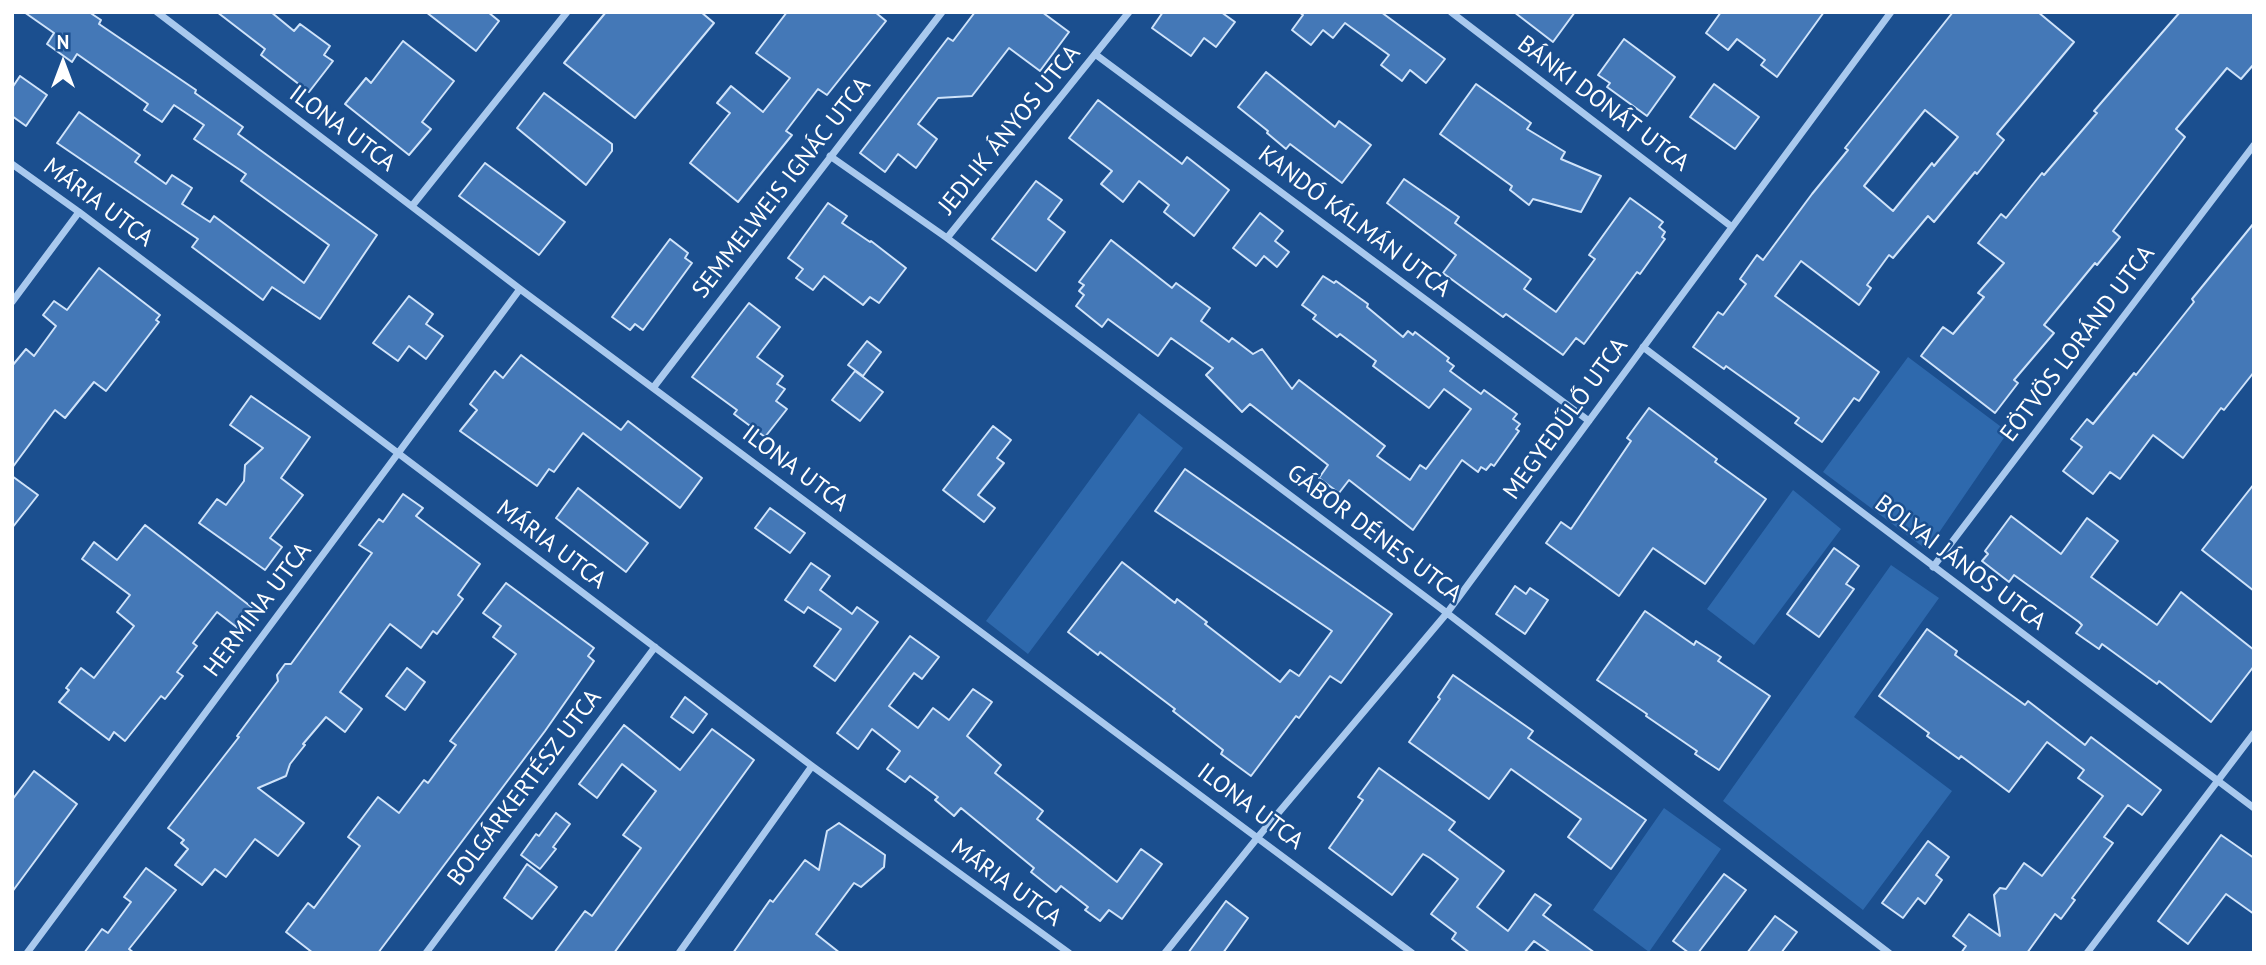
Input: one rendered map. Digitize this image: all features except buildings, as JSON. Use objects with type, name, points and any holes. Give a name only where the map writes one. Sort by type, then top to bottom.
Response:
[{"type":"street","points":[[412,206],[566,12]]},
{"type":"street","name":"SEMMELWEIS IGNÁC UTCA","points":[[653,388],[942,12]]},
{"type":"street","name":"JEDLIK ÁNYOS UTCA","points":[[947,238],[1129,12]]},
{"type":"street","name":"BÁNKI DONÁT UTCA","points":[[1451,12],[1732,227]]},
{"type":"street","name":"MEGYEDŰLŐ UTCA","points":[[1164,953],[1258,836],[1447,613],[1891,12]]},
{"type":"street","name":"ILONA UTCA","points":[[160,13],[520,289],[1412,953]]},
{"type":"street","name":"KANDÓ KÁLMÁN UTCA","points":[[1095,54],[1589,421]]},
{"type":"street","name":"EÖTVÖS LORÁND UTCA","points":[[1933,567],[2254,145]]},
{"type":"street","name":"GÁBOR DÉNES UTCA","points":[[830,156],[947,238],[1447,613],[1889,953]]},
{"type":"street","name":"MÁRIA UTCA","points":[[12,164],[812,766],[1069,953]]},
{"type":"street","points":[[12,302],[79,212]]},
{"type":"street","name":"HERMINA UTCA","points":[[27,953],[520,289]]},
{"type":"street","name":"BOLYAI JÁNOS UTCA","points":[[1643,347],[2254,808]]},
{"type":"street","name":"BOLGÁRKERTÉSZ UTCA","points":[[426,953],[655,647]]},
{"type":"street","points":[[2087,953],[2254,733]]},
{"type":"street","points":[[679,953],[812,766]]},
{"type":"shaded area","points":[[1908,357],[2008,432],[1927,550],[1823,472]]},
{"type":"shaded area","points":[[1139,413],[1183,448],[1028,654],[986,621]]},
{"type":"shaded area","points":[[1793,490],[1841,529],[1754,645],[1707,609]]},
{"type":"shaded area","points":[[1891,565],[1939,598],[1854,717],[1952,791],[1863,910],[1723,801]]},
{"type":"shaded area","points":[[1664,808],[1721,849],[1649,952],[1593,910]]}]
